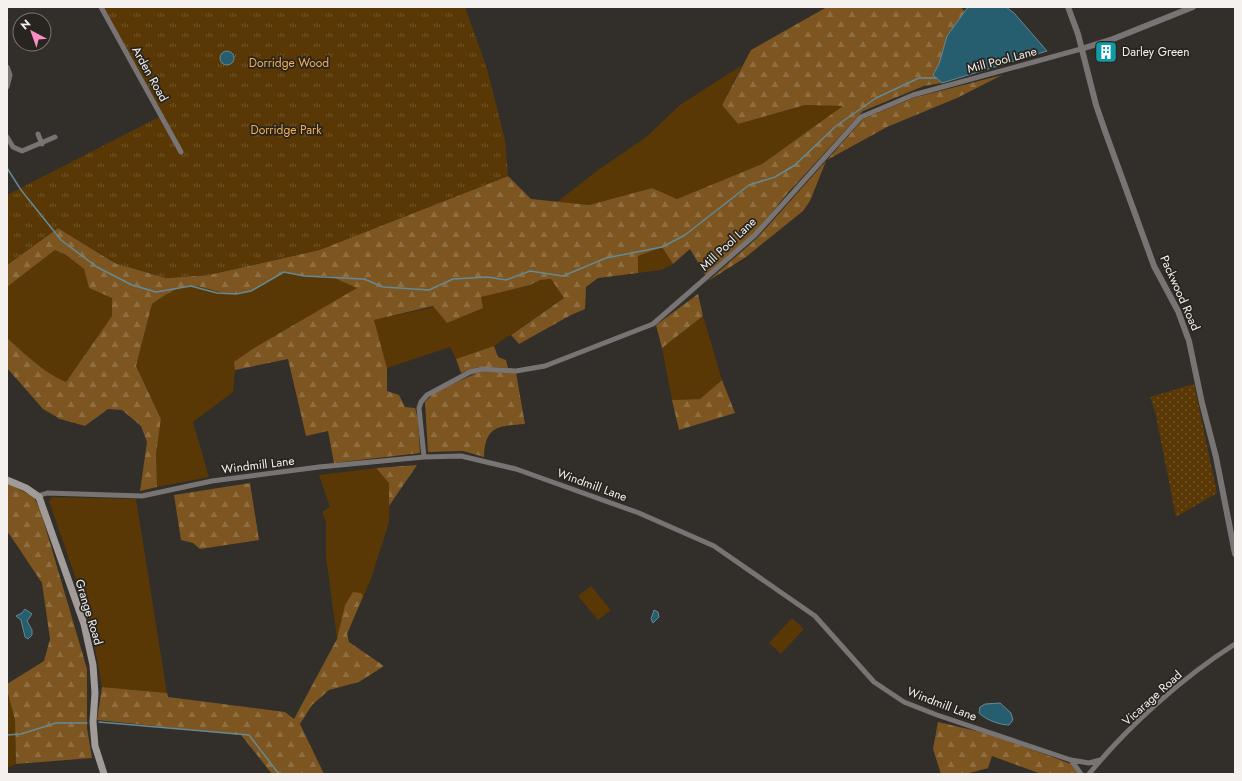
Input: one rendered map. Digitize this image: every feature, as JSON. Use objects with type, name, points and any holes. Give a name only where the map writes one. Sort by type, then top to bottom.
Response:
[{"type":"main road","points":[[7,480],[26,488],[38,496]]},
{"type":"main road","name":"Grange Road","points":[[38,496],[44,506],[84,624],[93,665],[95,693],[93,722],[96,746],[104,774]]},
{"type":"street","name":"Arden Road","points":[[101,7],[181,152]]},
{"type":"street","name":"Packwood Road","points":[[1068,7],[1105,131],[1154,266],[1179,311],[1189,341],[1202,403],[1216,457],[1235,554]]},
{"type":"street","points":[[1081,49],[1126,34],[1192,7]]},
{"type":"street","name":"Mill Pool Lane","points":[[424,457],[419,408],[421,402],[427,395],[470,372],[482,369],[516,371],[545,366],[653,324],[755,235],[861,117],[914,95],[1081,49]]},
{"type":"street","points":[[7,67],[10,75],[7,87]]},
{"type":"street","points":[[38,134],[42,144]]},
{"type":"street","points":[[7,137],[13,147],[22,151],[42,144],[55,137]]},
{"type":"street","name":"Windmill Lane","points":[[38,496],[47,493],[142,496],[212,481],[319,467],[424,457],[461,456],[516,469],[639,513],[714,546],[815,616],[874,682],[904,702],[937,715],[1071,760],[1089,763],[1100,760]]},
{"type":"street","name":"Vicarage Road","points":[[1089,774],[1100,760],[1158,704],[1198,670],[1235,644]]},
{"type":"street","points":[[1071,760],[1081,774]]},
{"type":"green space","name":"Dorridge Park","points":[[103,7],[465,7],[487,69],[505,140],[508,176],[319,250],[208,275],[166,278],[115,263],[58,228],[7,265],[7,195],[163,115]]},
{"type":"green space","points":[[827,7],[960,7],[965,11],[948,36],[939,64],[933,74],[942,83],[924,86],[863,111],[786,195],[754,234],[706,276],[690,249],[673,264],[662,247],[638,256],[638,273],[598,278],[586,287],[585,309],[571,315],[519,344],[511,335],[564,298],[551,279],[540,280],[530,285],[481,297],[483,308],[447,323],[433,306],[374,320],[387,368],[387,391],[399,395],[405,407],[415,408],[418,419],[420,453],[334,463],[328,431],[306,436],[288,359],[235,370],[234,362],[254,348],[357,288],[330,276],[304,276],[284,272],[255,289],[236,294],[224,293],[196,286],[186,286],[170,292],[152,304],[136,366],[161,419],[156,454],[157,487],[140,491],[147,442],[141,426],[122,410],[108,409],[85,426],[60,419],[43,409],[7,368],[7,338],[42,368],[66,382],[112,316],[112,298],[89,288],[84,269],[66,255],[55,250],[7,287],[7,265],[58,228],[115,263],[166,278],[208,275],[319,250],[508,176],[531,199],[589,205],[652,188],[677,199],[762,164],[843,106],[805,105],[738,124],[722,105],[751,50]]},
{"type":"green space","points":[[742,65],[722,105],[738,124],[805,105],[844,106],[762,164],[677,199],[652,188],[589,205],[557,202],[598,170],[645,138],[680,105]]},
{"type":"green space","points":[[1002,75],[957,98],[887,127],[827,160],[863,119],[913,98]]},
{"type":"green space","points":[[826,161],[810,201],[803,211],[746,257],[708,281],[757,238]]},
{"type":"green space","points":[[662,247],[673,264],[661,270],[638,273],[638,256]]},
{"type":"green space","points":[[55,250],[66,255],[84,269],[89,288],[112,298],[112,316],[66,382],[42,368],[7,338],[7,287]]},
{"type":"green space","points":[[284,272],[304,276],[330,276],[358,288],[254,348],[235,362],[233,392],[193,422],[209,477],[157,487],[156,454],[161,419],[136,366],[152,304],[170,292],[185,286],[195,286],[230,294],[243,293],[255,289]]},
{"type":"green space","points":[[551,279],[564,298],[494,346],[456,359],[450,347],[387,368],[374,320],[481,297],[530,285],[540,280]]},
{"type":"green space","points":[[698,294],[703,316],[662,348],[656,325]]},
{"type":"green space","points":[[703,316],[722,380],[700,399],[672,400],[662,348]]},
{"type":"green space","points":[[494,346],[498,357],[506,360],[508,368],[478,367],[461,373],[456,359]]},
{"type":"green space","points":[[481,371],[516,373],[525,424],[500,427],[490,433],[485,447],[484,457],[463,451],[428,452],[425,402],[435,392]]},
{"type":"green space","points":[[722,380],[735,413],[679,430],[672,400],[700,399]]},
{"type":"green space","points":[[1194,384],[1217,493],[1176,517],[1155,411],[1150,397]]},
{"type":"green space","points":[[417,465],[389,506],[389,483],[376,468]]},
{"type":"green space","points":[[376,468],[390,483],[389,522],[371,579],[347,634],[337,639],[326,556],[326,522],[322,512],[330,507],[319,475]]},
{"type":"green space","points":[[7,483],[34,497],[41,512],[87,669],[87,728],[92,758],[16,764],[15,720],[7,690],[7,684],[44,661],[50,639],[42,583],[7,532]]},
{"type":"green space","points":[[250,483],[259,540],[200,549],[193,543],[181,540],[174,495]]},
{"type":"green space","points":[[52,497],[136,499],[167,693],[102,687],[90,620],[49,501]]},
{"type":"green space","points":[[591,586],[611,610],[598,620],[578,596]]},
{"type":"green space","points":[[353,592],[361,593],[363,596],[347,634],[349,642],[384,666],[359,682],[329,690],[312,705],[300,724],[324,774],[272,774],[241,735],[97,720],[102,687],[167,693],[168,697],[285,712],[294,719],[337,639],[345,605]]},
{"type":"green space","points":[[792,618],[804,629],[781,654],[769,643]]},
{"type":"green space","points":[[7,690],[15,720],[16,764],[7,768]]},
{"type":"green space","points":[[938,722],[985,733],[1058,759],[1071,764],[1078,774],[1041,774],[992,756],[988,768],[966,774],[941,774],[933,749]]},
{"type":"water","points":[[968,7],[1006,7],[1014,13],[1047,51],[942,83],[933,75],[939,64],[947,36]]},
{"type":"water","points":[[227,51],[232,53],[234,58],[232,63],[227,65],[222,63],[220,58],[222,53]]},
{"type":"water","points":[[25,609],[32,614],[27,621],[32,630],[32,635],[28,639],[25,637],[21,620],[16,616],[22,613]]},
{"type":"water","points":[[654,610],[658,612],[659,617],[653,623],[651,619]]},
{"type":"water","points":[[1000,703],[1011,713],[1013,720],[1009,725],[993,722],[979,713],[980,707],[985,704]]},
{"type":"waterway","points":[[7,168],[21,190],[61,240],[97,267],[132,285],[156,292],[191,286],[217,293],[236,294],[251,291],[284,272],[304,276],[364,279],[383,287],[429,290],[453,279],[488,277],[506,280],[530,271],[563,276],[606,258],[662,247],[685,235],[749,185],[775,177],[795,165],[836,126],[876,98],[919,78],[936,78]]},
{"type":"waterway","points":[[99,722],[249,735],[279,774]]},
{"type":"waterway","points":[[7,735],[21,734],[56,723],[87,723]]},
{"type":"place","name":"Darley Green","points":[[1106,52]]},
{"type":"park label","name":"Dorridge Wood","points":[[289,63]]}]
